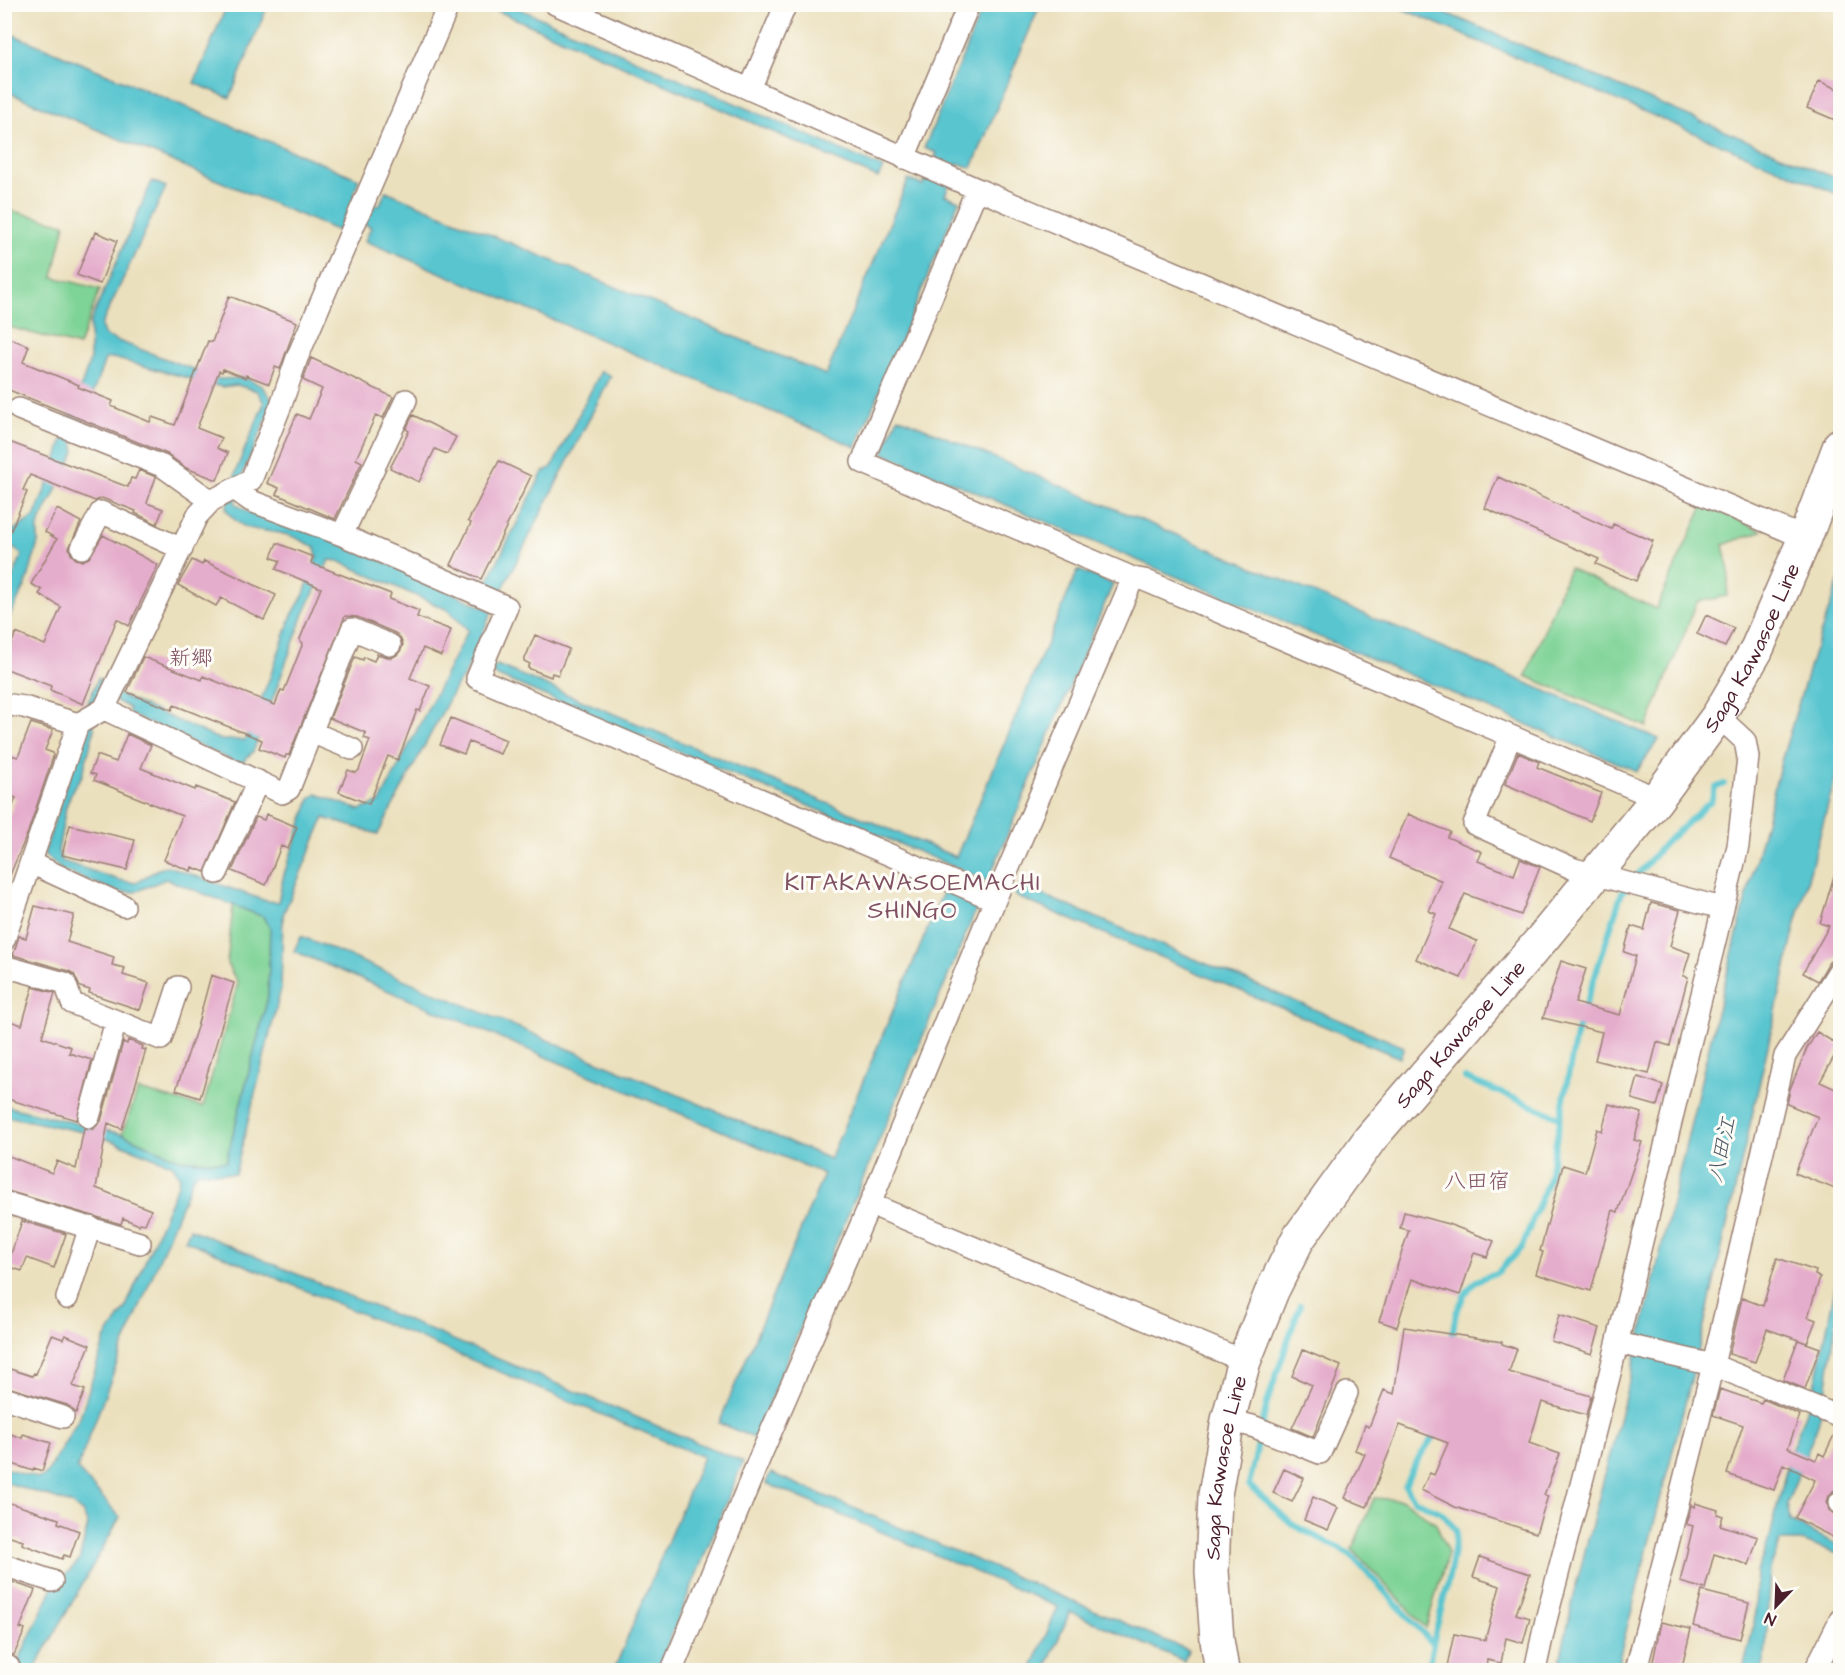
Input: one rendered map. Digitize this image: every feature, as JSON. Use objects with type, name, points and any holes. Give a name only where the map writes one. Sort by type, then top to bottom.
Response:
[{"type":"main road","name":"Saga Kawasoe Line","points":[[1222,1671],[1217,1640],[1212,1571],[1215,1495],[1250,1427],[1244,1361],[1272,1291],[1298,1239],[1370,1139],[1542,939],[1617,881],[1656,800],[1718,716],[1756,651],[1805,538],[1840,445]]},
{"type":"street","points":[[4,940],[31,864],[97,710],[197,516],[251,480],[297,358],[449,4]]},
{"type":"street","points":[[555,4],[976,189],[1805,538]]},
{"type":"street","points":[[750,89],[786,4]]},
{"type":"street","points":[[904,158],[969,4]]},
{"type":"street","points":[[976,189],[862,462],[1511,736],[1656,800]]},
{"type":"street","points":[[342,535],[406,400]]},
{"type":"street","points":[[19,409],[342,535],[507,607],[477,678],[995,900]]},
{"type":"street","points":[[82,548],[101,512],[182,549]]},
{"type":"street","points":[[672,1671],[760,1457],[870,1204],[995,900],[1133,578]]},
{"type":"street","points":[[4,704],[97,710],[282,793],[289,789],[351,629],[390,645]]},
{"type":"street","points":[[1535,1671],[1546,1620],[1618,1343],[1738,846],[1749,757],[1745,741],[1718,716]]},
{"type":"street","points":[[311,732],[352,749]]},
{"type":"street","points":[[1511,736],[1474,824],[1574,869],[1722,908]]},
{"type":"street","points":[[216,873],[258,781]]},
{"type":"street","points":[[31,864],[124,906]]},
{"type":"street","points":[[4,966],[65,983],[72,1003],[161,1039],[178,987]]},
{"type":"street","points":[[1635,1671],[1713,1365],[1785,1056],[1840,969]]},
{"type":"street","points":[[89,1117],[116,1021]]},
{"type":"street","points":[[4,1202],[140,1243]]},
{"type":"street","points":[[870,1204],[1244,1361]]},
{"type":"street","points":[[68,1298],[90,1227]]},
{"type":"street","points":[[1618,1343],[1713,1365],[1834,1414]]},
{"type":"street","points":[[1250,1427],[1320,1453],[1347,1394]]},
{"type":"street","points":[[4,1398],[63,1417]]},
{"type":"street","points":[[4,1565],[52,1581]]},
{"type":"street","points":[[1815,1671],[1840,1620]]},
{"type":"green space","points":[[9,210],[65,224],[53,277],[100,289],[79,346],[5,326],[5,229]]},
{"type":"green space","points":[[1704,504],[1762,531],[1723,545],[1729,571],[1727,596],[1697,602],[1647,727],[1526,676],[1569,568],[1656,609]]},
{"type":"green space","points":[[233,905],[264,917],[270,927],[268,997],[226,1162],[179,1159],[122,1134],[138,1090],[203,1107],[238,983],[227,964]]},
{"type":"green space","points":[[1374,1498],[1403,1500],[1436,1524],[1448,1553],[1426,1628],[1352,1549]]},
{"type":"water","points":[[227,5],[268,5],[230,98],[194,83]]},
{"type":"water","points":[[484,5],[511,5],[883,168],[878,178]]},
{"type":"water","points":[[984,5],[1040,5],[972,168],[958,163],[945,195],[959,201],[856,447],[365,241],[371,227],[345,215],[338,231],[5,91],[4,31],[359,179],[353,195],[379,206],[386,191],[826,375],[908,180],[923,185],[937,153],[924,148]]},
{"type":"water","points":[[1393,5],[1427,5],[1840,180],[1840,195]]},
{"type":"water","points":[[152,181],[166,187],[101,326],[105,336],[219,379],[245,378],[262,386],[274,402],[244,470],[235,503],[248,512],[273,517],[338,541],[492,611],[464,677],[457,684],[378,834],[324,818],[283,915],[281,989],[235,1174],[199,1171],[193,1177],[122,1350],[77,1469],[120,1517],[34,1670],[14,1670],[52,1589],[79,1561],[88,1525],[82,1512],[71,1504],[5,1482],[5,1468],[37,1478],[45,1476],[80,1417],[105,1339],[125,1309],[178,1184],[179,1176],[173,1165],[113,1141],[83,1132],[5,1116],[5,1106],[122,1134],[179,1159],[226,1162],[268,997],[270,927],[264,917],[166,879],[135,892],[118,892],[62,870],[44,854],[65,788],[86,734],[85,710],[98,678],[107,684],[106,689],[221,740],[245,740],[291,617],[304,594],[317,556],[315,547],[296,538],[245,527],[226,509],[237,468],[264,403],[257,391],[237,385],[222,387],[113,358],[105,359],[81,427],[73,441],[75,452],[38,526],[38,543],[27,582],[5,626],[5,596],[22,555],[5,541],[5,529],[14,530],[34,517],[63,439],[67,438],[69,421],[90,360],[90,323]],"holes":[[[329,560],[338,561],[448,610],[468,630],[380,802],[360,810],[317,794],[310,799],[284,874],[278,902],[266,901],[168,866],[156,870],[136,883],[119,880],[62,861],[58,851],[66,807],[73,788],[82,776],[94,732],[93,709],[102,693],[129,708],[129,714],[240,764],[253,752],[304,614]]]},
{"type":"water","points":[[601,371],[611,376],[501,592],[486,584],[543,472],[552,467]]},
{"type":"water","points":[[898,417],[1659,739],[1637,771],[883,453]]},
{"type":"water","points":[[1078,570],[1113,584],[988,881],[493,674],[497,665],[956,857]]},
{"type":"water","name":"八田江","points":[[1840,578],[1840,761],[1797,919],[1695,1365],[1616,1670],[1558,1670],[1577,1582],[1637,1351],[1717,1013],[1781,762],[1813,655]]},
{"type":"water","points":[[1019,885],[1404,1047],[1400,1058],[1015,896]]},
{"type":"water","points":[[944,890],[978,905],[754,1438],[719,1423],[824,1174],[294,951],[301,936],[830,1159]]},
{"type":"water","points":[[190,1229],[743,1462],[657,1670],[614,1670],[703,1457],[185,1240]]},
{"type":"water","points":[[1840,1264],[1840,1294],[1826,1392],[1818,1424],[1787,1504],[1790,1521],[1840,1546],[1840,1555],[1801,1541],[1781,1541],[1770,1569],[1765,1659],[1761,1670],[1743,1670],[1754,1625],[1757,1572],[1770,1537],[1790,1453],[1815,1387]]},
{"type":"water","points":[[771,1473],[1188,1650],[1184,1661],[1070,1612],[1045,1670],[1031,1670],[1058,1607],[766,1483]]},
{"type":"building","points":[[1819,81],[1840,90],[1840,122],[1807,108]]},
{"type":"building","points":[[96,232],[117,241],[100,284],[77,275]]},
{"type":"building","points":[[229,296],[297,322],[280,369],[275,367],[269,384],[223,369],[222,372],[219,371],[197,428],[222,438],[217,448],[228,453],[217,480],[186,468],[167,454],[4,388],[4,336],[29,346],[23,362],[113,401],[111,406],[150,422],[152,417],[175,425],[208,341],[212,342]]},
{"type":"building","points":[[311,358],[393,397],[383,418],[376,415],[356,459],[362,462],[335,519],[276,494],[279,488],[267,483],[297,414],[309,419],[322,389],[303,380]]},
{"type":"building","points":[[413,415],[456,437],[447,454],[435,449],[419,482],[390,468],[409,431],[406,429]]},
{"type":"building","points":[[4,440],[128,487],[131,478],[135,479],[139,470],[156,477],[147,503],[163,509],[157,524],[135,513],[136,511],[102,498],[95,501],[30,475],[23,490],[27,492],[4,547]]},
{"type":"building","points":[[499,461],[531,476],[481,579],[451,565],[471,523],[468,521]]},
{"type":"building","points":[[1498,477],[1611,529],[1613,524],[1653,541],[1636,581],[1596,564],[1599,559],[1485,508]]},
{"type":"building","points":[[57,509],[81,522],[69,548],[76,559],[82,561],[89,558],[103,535],[158,565],[129,626],[117,619],[83,704],[50,690],[51,686],[4,668],[4,661],[16,633],[45,645],[61,607],[39,594],[42,590],[31,584],[57,539],[45,532]]},
{"type":"building","points":[[277,543],[313,557],[311,563],[391,594],[389,599],[419,611],[417,617],[451,630],[441,656],[423,648],[410,678],[430,686],[420,711],[417,710],[398,760],[388,756],[369,804],[339,792],[348,770],[356,773],[359,770],[370,740],[364,738],[366,733],[330,718],[355,657],[363,660],[364,657],[374,661],[377,654],[391,658],[397,655],[403,644],[395,633],[357,617],[345,616],[289,755],[285,758],[259,748],[262,740],[174,705],[172,710],[127,692],[143,657],[202,680],[203,676],[275,705],[281,690],[284,691],[303,643],[300,639],[321,588],[276,569],[280,561],[271,557]]},
{"type":"building","points":[[192,560],[202,565],[204,561],[276,595],[264,620],[221,598],[216,606],[178,585]]},
{"type":"building","points":[[1706,615],[1734,628],[1725,647],[1697,634]]},
{"type":"building","points":[[535,635],[569,649],[558,675],[552,673],[551,677],[528,668],[530,664],[524,661]]},
{"type":"building","points":[[451,718],[506,740],[500,754],[469,742],[464,754],[440,745]]},
{"type":"building","points":[[31,723],[53,730],[45,750],[53,753],[53,757],[28,832],[5,887],[4,828],[16,798],[4,794],[4,753],[18,757]]},
{"type":"building","points":[[127,734],[151,745],[141,768],[195,790],[196,787],[235,802],[205,872],[192,867],[191,871],[164,860],[182,816],[94,780],[96,775],[90,773],[97,755],[116,762]]},
{"type":"building","points":[[1518,753],[1539,762],[1537,767],[1601,793],[1590,821],[1505,784]]},
{"type":"building","points":[[266,814],[297,827],[288,849],[281,846],[266,885],[232,871],[256,817],[264,820]]},
{"type":"building","points":[[1408,814],[1450,832],[1447,837],[1482,852],[1478,861],[1514,875],[1520,859],[1540,867],[1521,915],[1465,894],[1449,929],[1477,941],[1461,978],[1416,959],[1436,914],[1429,911],[1442,881],[1389,858]]},
{"type":"building","points":[[70,825],[135,840],[127,870],[62,855]]},
{"type":"building","points":[[1836,869],[1840,869],[1840,951],[1837,957],[1829,962],[1818,981],[1803,973],[1829,926],[1820,923]]},
{"type":"building","points":[[1651,903],[1680,910],[1670,946],[1690,953],[1683,976],[1688,977],[1670,1046],[1657,1042],[1649,1074],[1595,1060],[1602,1032],[1543,1018],[1561,961],[1586,969],[1575,1003],[1620,1015],[1636,956],[1624,952],[1631,926],[1644,930]]},
{"type":"building","points":[[35,906],[74,915],[67,942],[114,957],[112,965],[125,968],[123,975],[149,983],[140,1010],[89,993],[90,990],[80,987],[74,974],[69,971],[13,955],[19,936],[26,938]]},
{"type":"building","points":[[211,975],[234,983],[200,1098],[176,1090]]},
{"type":"building","points":[[33,987],[55,993],[42,1037],[71,1047],[69,1053],[92,1060],[77,1120],[4,1098],[4,1019],[22,1025]]},
{"type":"building","points":[[1817,1032],[1840,1046],[1820,1082],[1840,1091],[1840,1191],[1795,1173],[1818,1117],[1787,1104],[1790,1089],[1807,1048]]},
{"type":"building","points":[[128,1040],[143,1046],[142,1049],[146,1050],[122,1129],[108,1123],[96,1188],[151,1210],[145,1224],[140,1223],[139,1225],[123,1218],[121,1224],[4,1190],[4,1154],[52,1173],[57,1161],[76,1169],[84,1128],[93,1129],[101,1121],[123,1042],[127,1044]]},
{"type":"building","points":[[1638,1077],[1663,1085],[1657,1106],[1632,1099]]},
{"type":"building","points":[[1609,1104],[1642,1113],[1634,1140],[1642,1142],[1618,1212],[1613,1210],[1591,1291],[1536,1274],[1563,1165],[1585,1172],[1597,1129],[1602,1131]]},
{"type":"building","points":[[1404,1212],[1448,1224],[1494,1241],[1487,1257],[1474,1253],[1460,1295],[1412,1279],[1397,1327],[1379,1321],[1409,1230],[1400,1228]]},
{"type":"building","points":[[22,1221],[66,1234],[54,1268],[27,1258],[22,1271],[7,1266]]},
{"type":"building","points":[[1777,1258],[1816,1271],[1815,1275],[1820,1277],[1808,1317],[1816,1320],[1807,1343],[1767,1329],[1755,1362],[1729,1354],[1742,1298],[1763,1306]]},
{"type":"building","points":[[1559,1315],[1600,1328],[1592,1354],[1551,1341]]},
{"type":"building","points":[[1404,1327],[1502,1342],[1502,1344],[1517,1349],[1509,1372],[1591,1396],[1586,1415],[1542,1402],[1529,1443],[1560,1454],[1544,1495],[1548,1496],[1536,1533],[1455,1507],[1421,1490],[1430,1473],[1434,1475],[1448,1443],[1400,1425],[1367,1507],[1345,1498],[1365,1454],[1355,1450],[1365,1425],[1369,1427],[1384,1390],[1394,1394]]},
{"type":"building","points":[[52,1335],[63,1339],[65,1335],[90,1345],[73,1386],[85,1390],[76,1413],[67,1405],[4,1386],[4,1367],[32,1376],[36,1374]]},
{"type":"building","points":[[1798,1340],[1820,1348],[1805,1389],[1783,1380]]},
{"type":"building","points":[[1303,1350],[1341,1366],[1313,1437],[1292,1428],[1312,1385],[1292,1376]]},
{"type":"building","points":[[1720,1389],[1761,1403],[1763,1399],[1800,1415],[1788,1448],[1816,1460],[1819,1453],[1824,1456],[1837,1429],[1840,1430],[1840,1489],[1833,1491],[1827,1502],[1829,1510],[1840,1516],[1840,1541],[1795,1518],[1815,1480],[1783,1464],[1774,1490],[1727,1474],[1743,1425],[1713,1415]]},
{"type":"building","points":[[8,1433],[22,1438],[23,1434],[51,1443],[42,1471],[34,1468],[33,1471],[4,1461],[4,1442]]},
{"type":"building","points":[[1284,1469],[1304,1478],[1292,1502],[1273,1493]]},
{"type":"building","points":[[1313,1497],[1338,1508],[1328,1530],[1304,1520]]},
{"type":"building","points":[[4,1501],[59,1519],[58,1523],[79,1531],[70,1557],[64,1555],[62,1559],[4,1535]]},
{"type":"building","points":[[1695,1503],[1718,1510],[1717,1514],[1723,1516],[1720,1525],[1758,1537],[1749,1565],[1714,1554],[1705,1589],[1680,1582],[1693,1526],[1686,1524],[1691,1505],[1694,1507]]},
{"type":"building","points":[[1480,1557],[1530,1574],[1516,1614],[1530,1618],[1523,1643],[1506,1638],[1501,1663],[1487,1660],[1486,1671],[1446,1671],[1454,1634],[1485,1640],[1500,1586],[1473,1577]]},
{"type":"building","points":[[4,1579],[35,1590],[20,1628],[25,1630],[14,1655],[4,1653],[4,1622],[11,1607],[4,1604]]},
{"type":"building","points":[[1702,1591],[1749,1603],[1740,1639],[1693,1626]]},
{"type":"building","points":[[1661,1622],[1691,1629],[1681,1671],[1651,1671]]},
{"type":"waterway","points":[[471,659],[495,670]]},
{"type":"waterway","points":[[1634,879],[1665,843],[1711,801],[1715,788],[1724,784]]},
{"type":"waterway","points":[[1451,1342],[1456,1313],[1465,1294],[1476,1281],[1498,1272],[1522,1247],[1549,1178],[1576,1035],[1622,892],[1627,887]]},
{"type":"waterway","points":[[1465,1078],[1559,1117]]},
{"type":"waterway","points":[[1300,1305],[1267,1403],[1249,1485],[1293,1525],[1350,1554],[1432,1643]]},
{"type":"waterway","points":[[1428,1670],[1451,1566],[1456,1530],[1442,1513],[1413,1499],[1405,1486],[1412,1469],[1436,1432]]},
{"type":"district","name":"新郷","points":[[191,658]]},
{"type":"district","name":"KITAKAWASOEMACHI SHINGO","points":[[913,897]]},
{"type":"district","name":"八田宿","points":[[1477,1181]]}]
